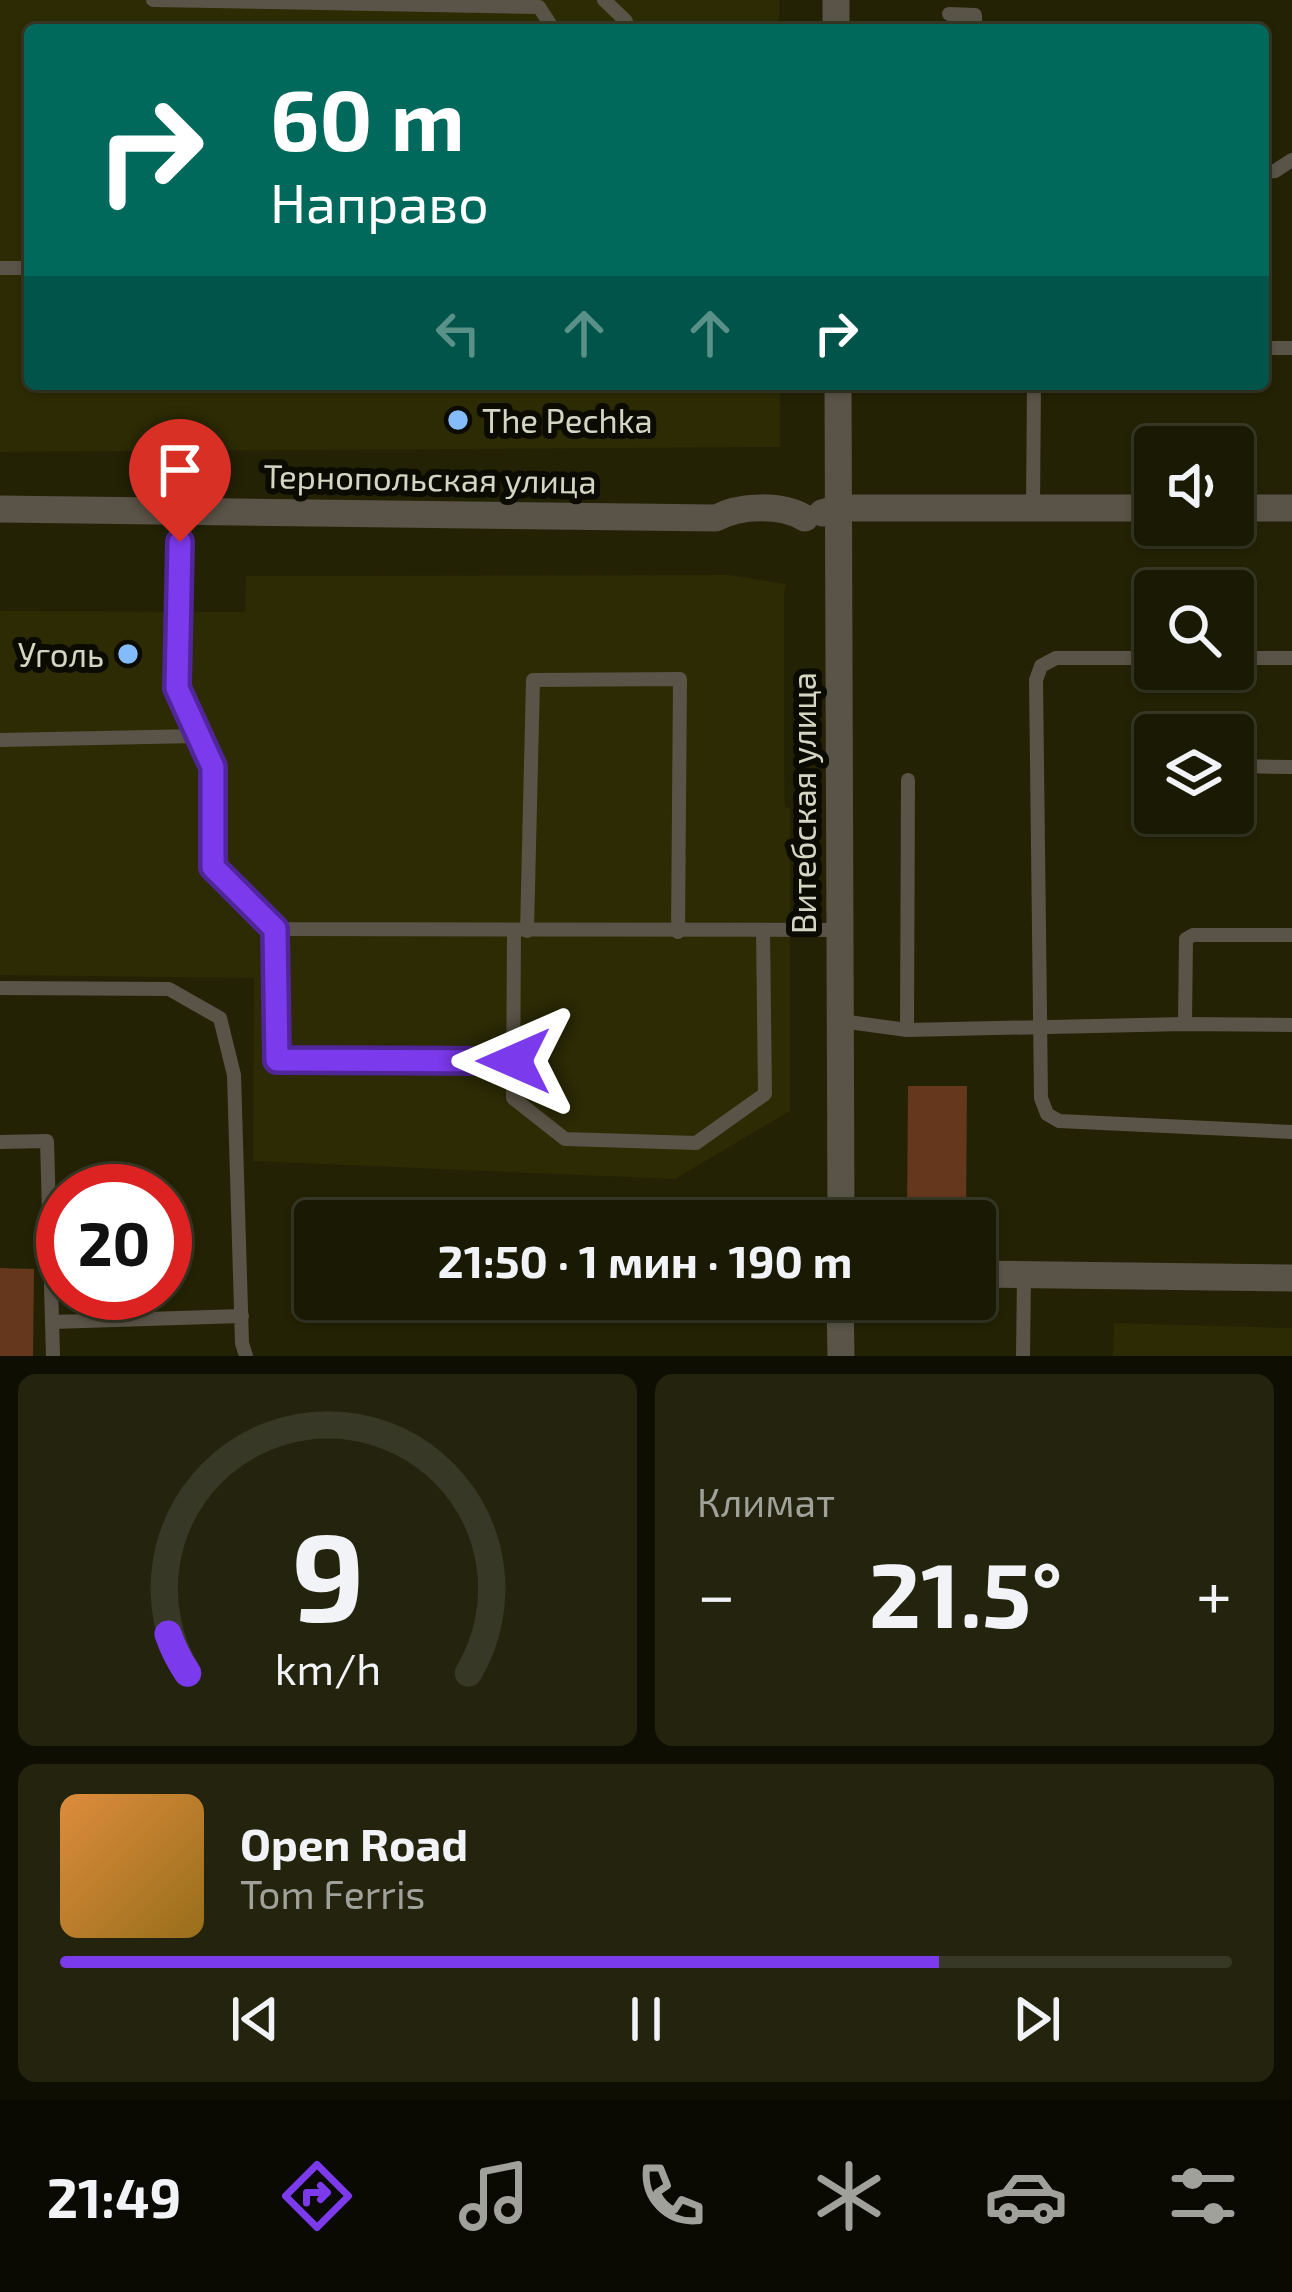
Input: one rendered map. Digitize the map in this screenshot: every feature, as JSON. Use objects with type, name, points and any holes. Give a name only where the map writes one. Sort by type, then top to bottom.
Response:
[{"type":"street","name":"Витебская улица","points":[[838,390],[841,1200]]},
{"type":"street","name":"Тернопольская улица","points":[[0,509],[716,518],[733,527],[776,528],[838,508],[1134,508]]},
{"type":"street","points":[[1254,508],[1292,508]]},
{"type":"street","points":[[996,1274],[1292,1278]]},
{"type":"street","points":[[840,1320],[841,1356]]},
{"type":"lane","points":[[154,0],[539,7],[550,24]]},
{"type":"lane","points":[[604,0],[626,24]]},
{"type":"lane","points":[[949,14],[975,15],[975,24]]},
{"type":"lane","points":[[1033,508],[1034,390]]},
{"type":"lane","points":[[181,511],[177,688],[213,767],[213,867],[275,929],[277,1060],[514,1061]]},
{"type":"lane","points":[[1134,658],[1056,658],[1041,666],[1036,680],[1041,1098],[1047,1114],[1059,1121],[1292,1132]]},
{"type":"lane","points":[[1254,658],[1292,658]]},
{"type":"lane","points":[[679,932],[680,680],[533,680],[513,1099],[565,1139],[696,1143],[765,1094],[763,930]]},
{"type":"lane","points":[[0,740],[198,736]]},
{"type":"lane","points":[[1254,766],[1292,767]]},
{"type":"lane","points":[[907,1030],[908,780]]},
{"type":"lane","points":[[275,929],[839,930]]},
{"type":"lane","points":[[1185,1024],[1186,939],[1193,935],[1292,935]]},
{"type":"lane","points":[[0,988],[169,989],[220,1018],[234,1075],[246,1356]]},
{"type":"lane","points":[[841,1021],[907,1030],[1292,1025]]},
{"type":"lane","points":[[0,1142],[47,1141],[52,1356]]},
{"type":"lane","points":[[1023,1356],[1024,1275]]},
{"type":"lane","points":[[52,1322],[242,1316]]},
{"type":"shaded area","points":[[0,0],[779,0],[779,24],[24,24],[24,390],[780,390],[780,447],[0,452]]},
{"type":"shaded area","points":[[728,575],[786,584],[790,1111],[675,1179],[253,1161],[254,978],[0,975],[0,611],[245,612],[246,576]]},
{"type":"shaded area","points":[[908,1086],[967,1086],[966,1200],[907,1200]]},
{"type":"shaded area","points":[[0,1268],[34,1269],[33,1356],[0,1356]]},
{"type":"shaded area","points":[[1114,1323],[1292,1328],[1292,1356],[1113,1356]]},
{"type":"place","name":"The Pechka","points":[[458,420]]},
{"type":"place","name":"Уголь","points":[[128,654]]},
{"type":"route","points":[[180,542],[177,688],[213,767],[213,867],[275,929],[277,1060],[514,1061]]}]
